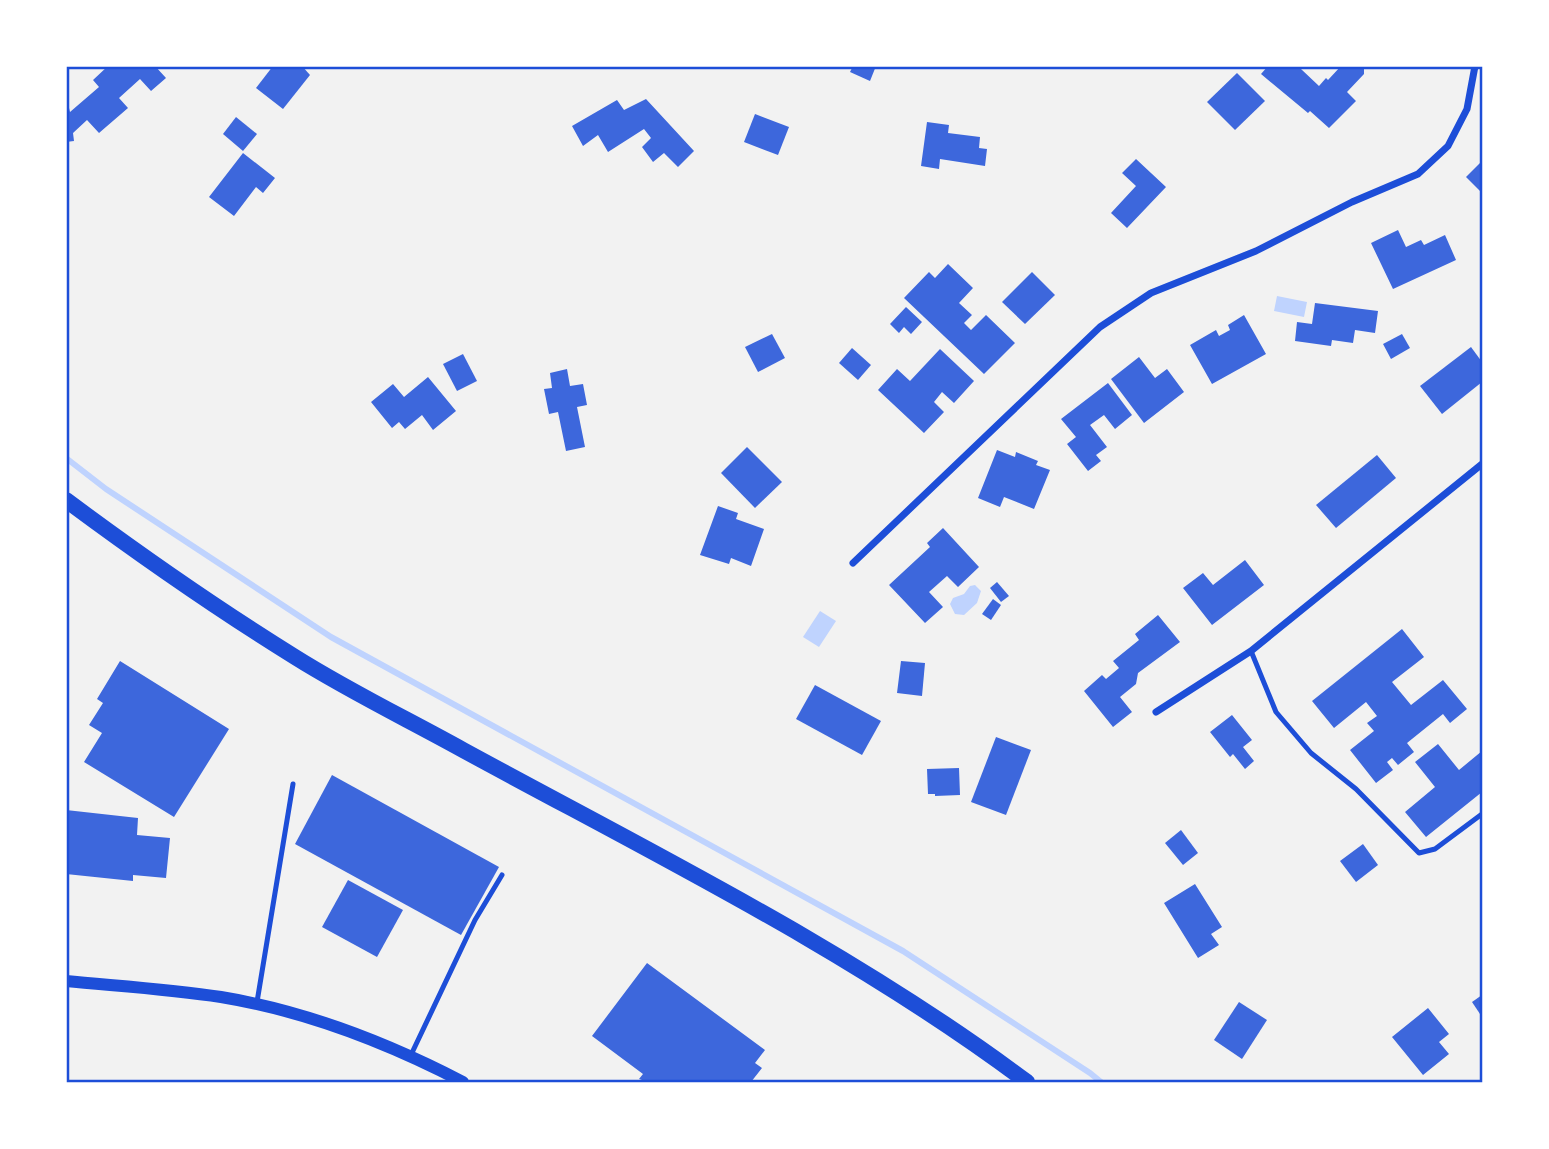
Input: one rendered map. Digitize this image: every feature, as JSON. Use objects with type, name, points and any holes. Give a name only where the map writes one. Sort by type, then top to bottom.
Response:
[{"type":"highway","points":[[66,500],[144,558],[295,657],[850,964],[931,1014],[1027,1083]]},
{"type":"street","points":[[853,563],[1100,327],[1151,293],[1256,251],[1352,202],[1418,174],[1448,146],[1467,109],[1475,66]]},
{"type":"street","points":[[1156,712],[1251,651],[1482,464]]},
{"type":"street","points":[[66,981],[222,998],[257,1005],[341,1028],[463,1083]]},
{"type":"lane","points":[[1251,651],[1276,712],[1311,753],[1356,789],[1419,853],[1435,849],[1482,814]]},
{"type":"lane","points":[[257,1005],[293,784]]},
{"type":"lane","points":[[410,1057],[475,920],[502,875]]},
{"type":"water","points":[[1277,296],[1307,302],[1304,317],[1274,311]]},
{"type":"water","points":[[975,585],[981,591],[977,603],[964,615],[955,614],[950,604],[953,598],[964,594],[970,586]]},
{"type":"water","points":[[820,611],[836,621],[819,647],[803,637]]},
{"type":"building","points":[[108,66],[155,66],[166,78],[151,91],[140,79],[119,98],[128,108],[99,133],[87,120],[73,133],[74,141],[66,142],[66,109],[69,108],[70,112],[99,87],[93,80]]},
{"type":"building","points":[[273,66],[302,66],[310,75],[283,109],[256,88]]},
{"type":"building","points":[[853,66],[876,66],[870,81],[850,72]]},
{"type":"building","points":[[1268,66],[1303,66],[1301,69],[1319,86],[1341,66],[1364,66],[1364,74],[1347,92],[1356,101],[1329,128],[1261,74]]},
{"type":"building","points":[[1237,73],[1265,101],[1235,130],[1207,102]]},
{"type":"building","points":[[646,99],[694,151],[678,167],[664,153],[653,162],[642,147],[651,138],[644,129],[608,152],[598,135],[583,146],[572,126],[617,100],[624,110]]},
{"type":"building","points":[[755,114],[789,127],[778,155],[744,142]]},
{"type":"building","points":[[236,117],[257,134],[243,151],[223,134]]},
{"type":"building","points":[[927,122],[949,125],[948,133],[980,137],[979,148],[987,149],[985,166],[940,159],[939,169],[921,166]]},
{"type":"building","points":[[243,153],[275,178],[263,193],[256,187],[234,216],[209,197]]},
{"type":"building","points":[[1136,159],[1166,187],[1127,228],[1111,213],[1136,186],[1122,173]]},
{"type":"building","points":[[1482,161],[1482,193],[1466,177]]},
{"type":"building","points":[[1398,230],[1406,247],[1421,240],[1424,245],[1445,235],[1456,260],[1393,289],[1371,243]]},
{"type":"building","points":[[948,264],[973,288],[959,303],[972,315],[964,323],[971,330],[986,315],[1015,343],[984,374],[904,298],[929,272],[935,278]]},
{"type":"building","points":[[1032,272],[1055,295],[1025,324],[1002,302]]},
{"type":"building","points":[[1315,303],[1378,311],[1375,333],[1355,330],[1353,343],[1332,340],[1331,346],[1295,341],[1297,322],[1312,324]]},
{"type":"building","points":[[906,307],[922,322],[911,334],[904,327],[899,333],[890,324]]},
{"type":"building","points":[[1244,315],[1266,354],[1212,384],[1190,345],[1216,330],[1219,336],[1230,330],[1228,325]]},
{"type":"building","points":[[772,334],[785,358],[758,372],[745,347]]},
{"type":"building","points":[[1402,334],[1410,348],[1391,359],[1383,344]]},
{"type":"building","points":[[1471,347],[1482,362],[1482,382],[1442,414],[1420,386]]},
{"type":"building","points":[[852,348],[871,365],[858,380],[839,363]]},
{"type":"building","points":[[940,349],[974,381],[954,403],[942,392],[934,402],[944,412],[924,433],[878,390],[897,369],[910,381]]},
{"type":"building","points":[[463,354],[477,381],[457,391],[443,364]]},
{"type":"building","points":[[1139,357],[1155,378],[1167,369],[1184,392],[1144,423],[1111,379]]},
{"type":"building","points":[[567,369],[570,386],[583,384],[587,405],[577,407],[585,447],[566,451],[558,412],[549,414],[544,389],[552,388],[550,373]]},
{"type":"building","points":[[428,377],[456,411],[433,430],[422,415],[405,429],[399,422],[392,428],[371,402],[393,384],[404,397]]},
{"type":"building","points":[[1108,383],[1132,415],[1115,429],[1104,415],[1090,425],[1107,447],[1096,455],[1101,461],[1088,471],[1067,444],[1076,437],[1061,419]]},
{"type":"building","points":[[747,447],[782,482],[755,508],[721,473]]},
{"type":"building","points":[[997,450],[1015,457],[1016,452],[1038,461],[1036,465],[1050,470],[1034,509],[1004,497],[1000,507],[978,498]]},
{"type":"building","points":[[1377,455],[1396,478],[1336,528],[1316,505]]},
{"type":"building","points":[[718,506],[738,513],[736,519],[764,529],[751,566],[731,558],[729,564],[700,555]]},
{"type":"building","points":[[943,528],[979,567],[958,587],[947,576],[929,592],[943,607],[925,623],[889,585],[930,547],[927,543]]},
{"type":"building","points":[[1245,560],[1264,585],[1212,625],[1183,588],[1203,573],[1213,585]]},
{"type":"building","points":[[997,582],[1009,596],[1001,602],[990,588]]},
{"type":"building","points":[[993,599],[1001,605],[991,620],[982,614]]},
{"type":"building","points":[[1158,615],[1180,642],[1138,673],[1136,684],[1120,697],[1132,712],[1113,727],[1084,691],[1102,675],[1106,679],[1119,668],[1113,661],[1139,640],[1135,634]]},
{"type":"building","points":[[1402,629],[1424,657],[1392,682],[1411,705],[1443,680],[1467,709],[1450,723],[1443,714],[1407,743],[1414,752],[1398,765],[1392,758],[1387,762],[1393,770],[1376,783],[1350,750],[1374,731],[1367,723],[1377,716],[1366,702],[1334,728],[1312,701]]},
{"type":"building","points":[[120,661],[229,729],[174,817],[84,762],[102,733],[89,725],[103,703],[97,699]]},
{"type":"building","points":[[901,661],[925,663],[922,696],[897,693]]},
{"type":"building","points":[[815,685],[881,721],[862,755],[796,719]]},
{"type":"building","points":[[1232,715],[1252,740],[1243,747],[1254,761],[1245,769],[1233,754],[1230,757],[1210,732]]},
{"type":"building","points":[[996,737],[1031,750],[1006,815],[971,802]]},
{"type":"building","points":[[1438,744],[1459,770],[1482,751],[1482,792],[1426,837],[1405,812],[1435,787],[1415,762]]},
{"type":"building","points":[[959,768],[960,795],[928,794],[927,769]]},
{"type":"building","points":[[332,775],[499,867],[461,935],[295,844]]},
{"type":"building","points":[[66,810],[138,818],[137,835],[170,838],[166,878],[133,875],[133,881],[66,874]]},
{"type":"building","points":[[1181,830],[1198,853],[1183,865],[1165,843]]},
{"type":"building","points":[[1363,844],[1378,865],[1356,882],[1340,861]]},
{"type":"building","points":[[348,880],[403,910],[377,957],[322,927]]},
{"type":"building","points":[[1195,884],[1222,927],[1211,934],[1219,945],[1198,958],[1164,903]]},
{"type":"building","points":[[647,963],[765,1050],[755,1063],[762,1068],[751,1082],[648,1082],[639,1079],[643,1074],[592,1036]]},
{"type":"building","points":[[1482,995],[1482,1017],[1472,1002]]},
{"type":"building","points":[[1239,1002],[1267,1020],[1242,1059],[1214,1040]]},
{"type":"building","points":[[1428,1008],[1449,1034],[1439,1042],[1449,1054],[1423,1075],[1392,1037]]},
{"type":"waterway","points":[[66,458],[106,489],[331,637],[903,951],[1101,1082]]}]
